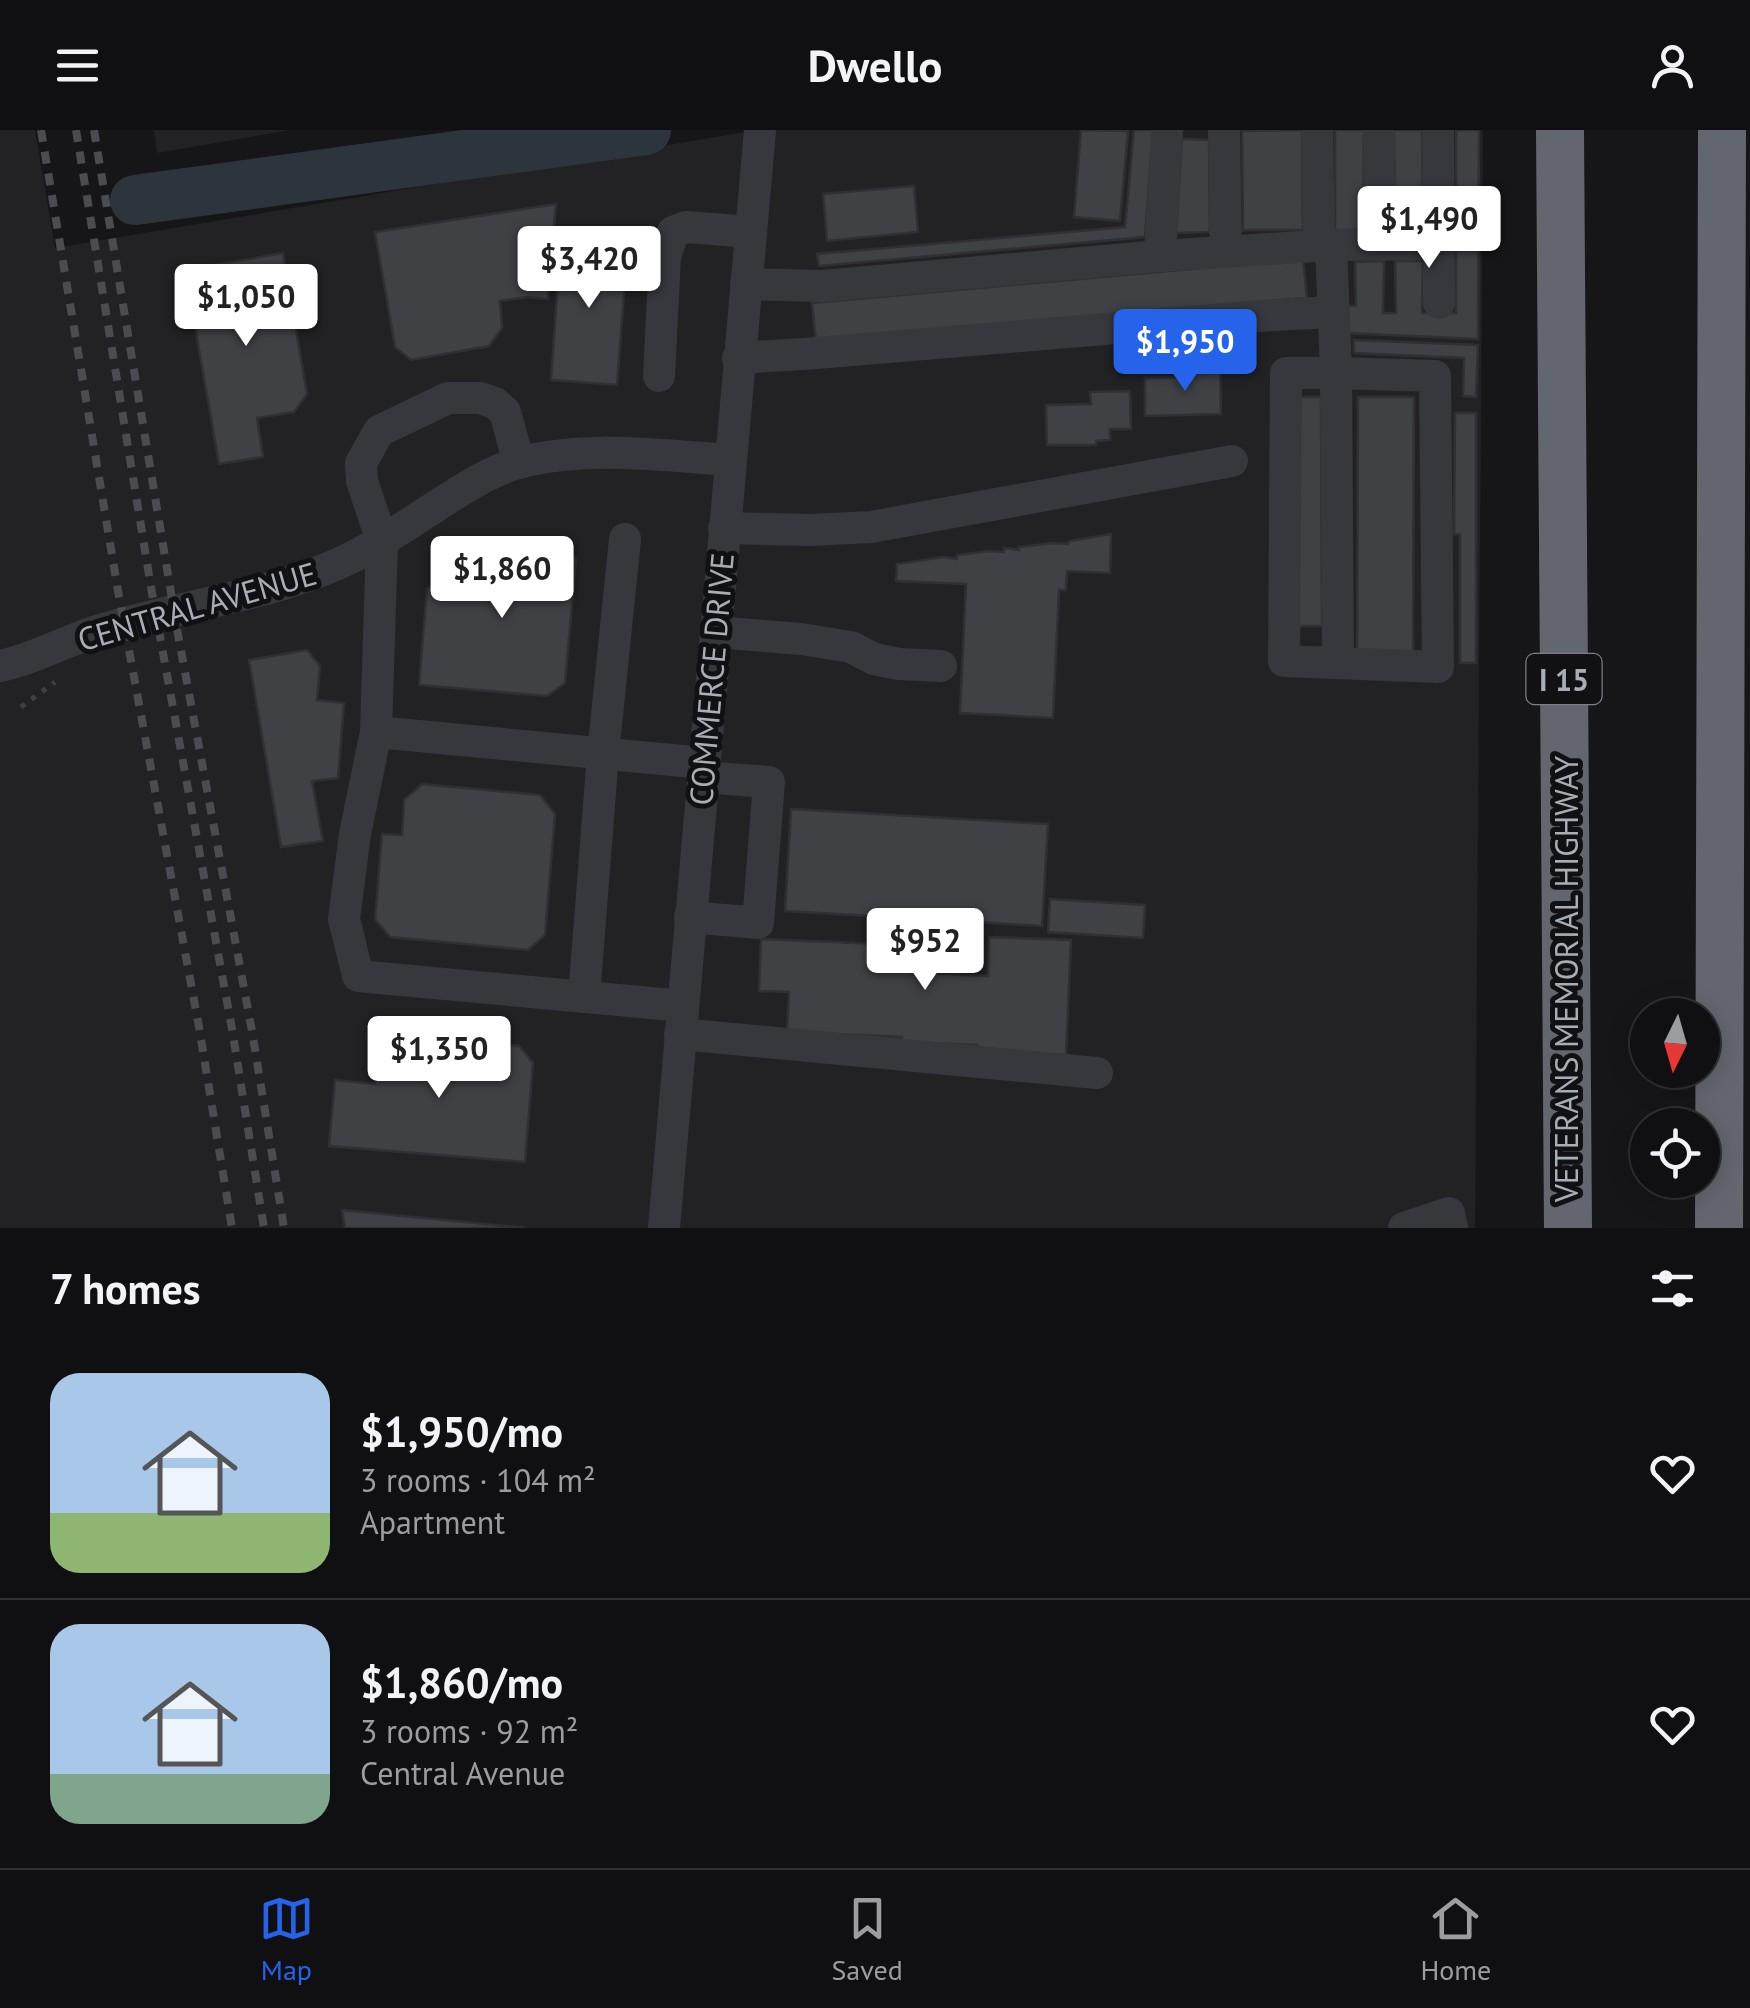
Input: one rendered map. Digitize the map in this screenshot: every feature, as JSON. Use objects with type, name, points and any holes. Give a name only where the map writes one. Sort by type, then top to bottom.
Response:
[{"type":"highway","name":"VETERANS MEMORIAL HIGHWAY","points":[[1560,130],[1568,1228]]},
{"type":"highway","points":[[1720,1228],[1722,130]]},
{"type":"street","name":"COMMERCE DRIVE","points":[[664,1228],[760,130]]},
{"type":"street","points":[[1160,256],[1167,130]]},
{"type":"street","points":[[1224,130],[1226,252]]},
{"type":"street","points":[[1317,130],[1334,312],[1338,663]]},
{"type":"street","points":[[1379,130],[1380,244]]},
{"type":"street","points":[[1438,130],[1439,303]]},
{"type":"street","points":[[658,376],[666,257],[673,232],[686,226],[750,232]]},
{"type":"street","points":[[746,284],[822,286],[1160,256],[1439,244]]},
{"type":"street","points":[[738,358],[1334,312]]},
{"type":"street","points":[[1286,373],[1336,373],[1436,376],[1438,668],[1284,661],[1286,373]]},
{"type":"street","points":[[519,463],[505,412],[480,398],[448,398],[379,431],[361,463],[362,481],[382,541],[376,732],[355,834],[344,918],[358,976],[584,997],[681,1020],[1097,1073]]},
{"type":"street","name":"CENTRAL AVENUE","points":[[0,666],[107,628],[292,581],[340,563],[486,475],[519,463],[612,453],[729,460]]},
{"type":"street","points":[[724,528],[871,527],[1232,462]]},
{"type":"street","points":[[584,997],[602,754],[625,538]]},
{"type":"street","points":[[715,632],[851,647],[899,664],[941,666]]},
{"type":"street","points":[[376,732],[602,754],[770,782],[758,923],[690,918]]},
{"type":"street","points":[[1404,1228],[1449,1213],[1452,1228]]},
{"type":"shaded area","points":[[0,130],[35,130],[55,248],[757,130],[1483,130],[1475,1228],[0,1228]]},
{"type":"shaded area","points":[[154,130],[290,130],[157,153]]},
{"type":"building","points":[[1081,130],[1128,131],[1120,221],[1074,217]]},
{"type":"building","points":[[1134,130],[1153,130],[1145,237],[819,266],[817,254],[1125,227]]},
{"type":"building","points":[[1302,130],[1303,230],[1243,230],[1242,131]]},
{"type":"building","points":[[1335,130],[1364,130],[1363,230],[1335,230]]},
{"type":"building","points":[[1394,130],[1422,130],[1423,230],[1395,230]]},
{"type":"building","points":[[1456,130],[1479,130],[1478,339],[1345,333],[1346,306],[1356,306],[1355,262],[1384,261],[1383,313],[1396,313],[1395,261],[1423,261],[1422,313],[1456,313]]},
{"type":"building","points":[[1182,139],[1209,140],[1210,232],[1176,233]]},
{"type":"building","points":[[914,186],[918,232],[827,241],[823,194]]},
{"type":"building","points":[[556,204],[548,299],[500,301],[502,328],[489,346],[411,360],[395,347],[375,232]]},
{"type":"building","points":[[561,237],[628,242],[617,385],[551,380]]},
{"type":"building","points":[[283,253],[307,394],[294,412],[257,418],[263,457],[219,464],[185,270]]},
{"type":"building","points":[[1303,259],[1307,298],[816,342],[812,303]]},
{"type":"building","points":[[1354,340],[1478,345],[1476,397],[1463,396],[1464,358],[1354,353]]},
{"type":"building","points":[[1193,365],[1220,365],[1221,414],[1145,416],[1145,378],[1193,377]]},
{"type":"building","points":[[1130,391],[1131,429],[1110,429],[1110,440],[1096,441],[1096,445],[1047,445],[1046,405],[1091,404],[1090,392]]},
{"type":"building","points":[[1294,397],[1321,397],[1322,626],[1294,626]]},
{"type":"building","points":[[1358,397],[1414,397],[1413,656],[1357,656]]},
{"type":"building","points":[[1455,413],[1476,413],[1476,663],[1460,663],[1460,534],[1454,534]]},
{"type":"building","points":[[1111,534],[1110,573],[1067,571],[1066,590],[1059,590],[1053,718],[960,713],[966,584],[896,581],[897,564],[1004,552],[1004,548],[1068,544]]},
{"type":"building","points":[[507,537],[562,542],[576,559],[565,683],[547,696],[419,685],[427,589]]},
{"type":"building","points":[[307,650],[320,666],[317,700],[344,703],[338,778],[312,781],[323,841],[281,847],[249,660]]},
{"type":"building","points":[[422,784],[540,795],[555,814],[545,935],[528,950],[390,937],[375,919],[382,834],[402,835],[404,800]]},
{"type":"building","points":[[791,809],[1048,824],[1042,926],[785,911]]},
{"type":"building","points":[[1050,899],[1145,905],[1143,938],[1048,932]]},
{"type":"building","points":[[989,937],[1071,940],[1066,1055],[977,1051],[977,1045],[902,1042],[902,1037],[787,1032],[789,992],[759,991],[761,939],[926,946],[925,973],[988,976]]},
{"type":"building","points":[[395,1035],[519,1046],[533,1063],[525,1162],[329,1146],[335,1080],[375,1084],[378,1049]]},
{"type":"building","points":[[342,1210],[525,1228],[345,1228]]},
{"type":"waterway","points":[[135,200],[646,130]]},
{"type":"railway","points":[[41,130],[118,591],[232,1228]]},
{"type":"railway","points":[[76,130],[152,593],[232,1029],[264,1228]]},
{"type":"railway","points":[[94,130],[177,629],[252,1031],[284,1228]]}]
